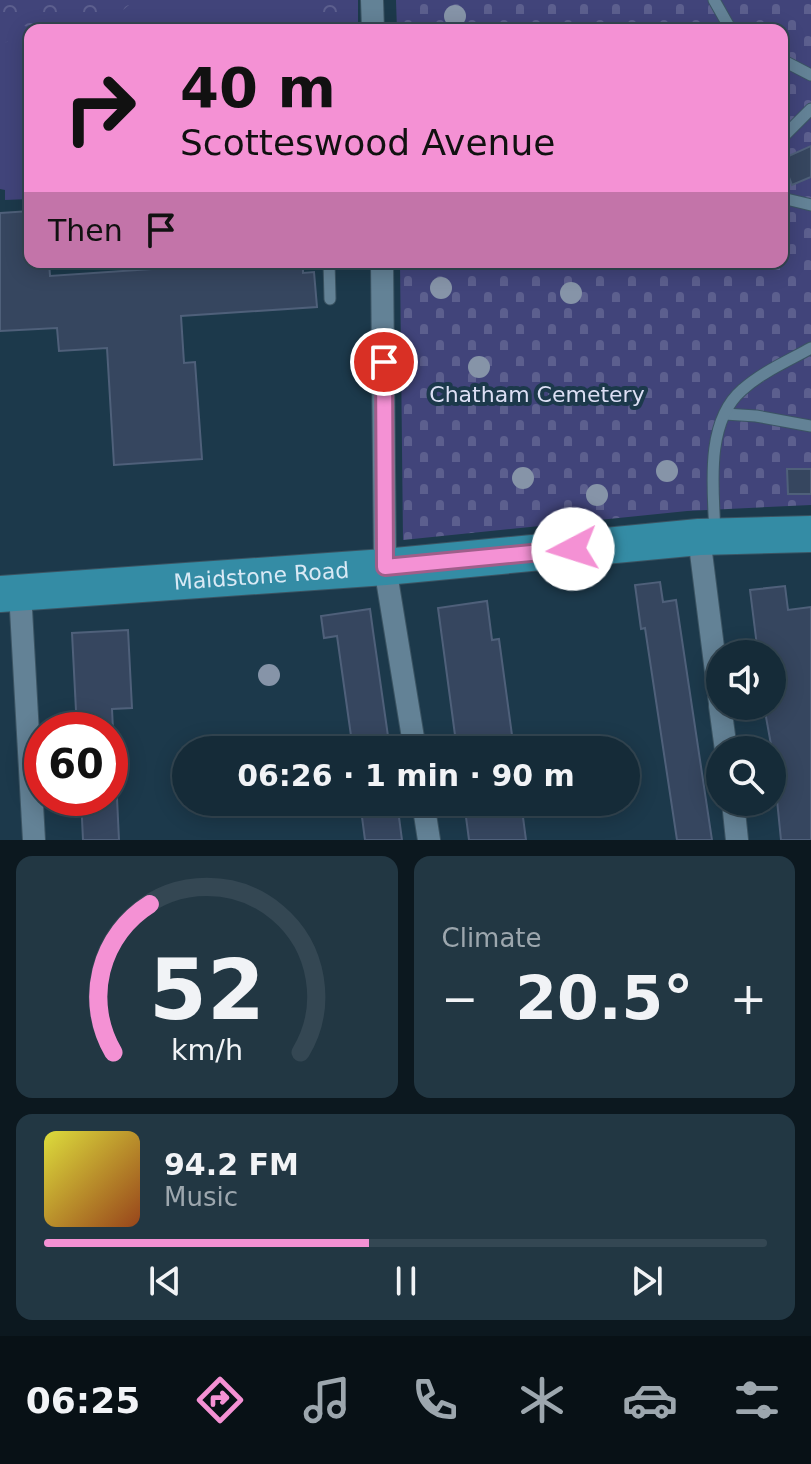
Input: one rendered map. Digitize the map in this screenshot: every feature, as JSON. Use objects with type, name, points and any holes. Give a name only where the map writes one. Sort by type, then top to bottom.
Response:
[{"type":"main road","name":"Maidstone Road","points":[[10,593],[385,567],[707,537],[811,534]]},
{"type":"street","points":[[372,0],[373,24]]},
{"type":"street","points":[[382,268],[385,567],[413,736]]},
{"type":"street","points":[[707,537],[715,640]]},
{"type":"street","points":[[10,593],[34,840]]},
{"type":"street","points":[[425,816],[429,840]]},
{"type":"street","points":[[734,816],[737,840]]},
{"type":"lane","points":[[714,0],[728,24]]},
{"type":"lane","points":[[788,63],[810,76]]},
{"type":"lane","points":[[788,132],[811,109]]},
{"type":"lane","points":[[788,199],[811,205]]},
{"type":"lane","points":[[329,268],[330,299]]},
{"type":"lane","points":[[707,537],[712,467],[716,440],[725,414],[740,391],[811,348]]},
{"type":"lane","points":[[725,414],[811,426]]},
{"type":"green space","points":[[0,0],[358,0],[358,24],[24,24],[24,199],[5,200],[5,190],[0,189]]},
{"type":"green space","points":[[0,0],[137,0],[108,19],[79,13],[47,24],[20,25],[7,42],[0,43]]},
{"type":"green space","points":[[317,0],[358,0],[358,24],[313,24],[311,21]]},
{"type":"green space","name":"Chatham Cemetery","points":[[396,0],[811,0],[811,505],[687,511],[403,540],[400,268],[788,268],[788,24],[397,24]]},
{"type":"building","points":[[811,146],[811,177],[792,185],[788,175],[788,156]]},
{"type":"building","points":[[24,211],[24,268],[49,268],[50,276],[166,268],[303,268],[303,273],[314,272],[317,307],[181,316],[184,363],[195,362],[202,459],[114,465],[107,348],[59,351],[57,328],[0,331],[0,213]]},
{"type":"building","points":[[787,469],[811,469],[811,494],[788,494]]},
{"type":"building","points":[[660,582],[663,602],[676,600],[712,840],[677,840],[645,628],[641,629],[635,585]]},
{"type":"building","points":[[785,586],[788,610],[811,607],[811,840],[781,840],[779,816],[786,816],[786,736],[769,736],[767,720],[786,720],[786,640],[756,640],[750,590]]},
{"type":"building","points":[[487,601],[492,640],[499,639],[512,736],[455,736],[438,608]]},
{"type":"building","points":[[370,609],[388,736],[351,736],[337,636],[324,638],[321,616]]},
{"type":"building","points":[[128,630],[132,708],[112,709],[112,712],[76,712],[72,633]]},
{"type":"building","points":[[82,816],[118,816],[119,840],[83,840]]},
{"type":"building","points":[[362,816],[399,816],[402,840],[365,840]]},
{"type":"building","points":[[466,816],[523,816],[526,840],[469,840]]},
{"type":"route","points":[[384,362],[385,567],[573,549]]}]
